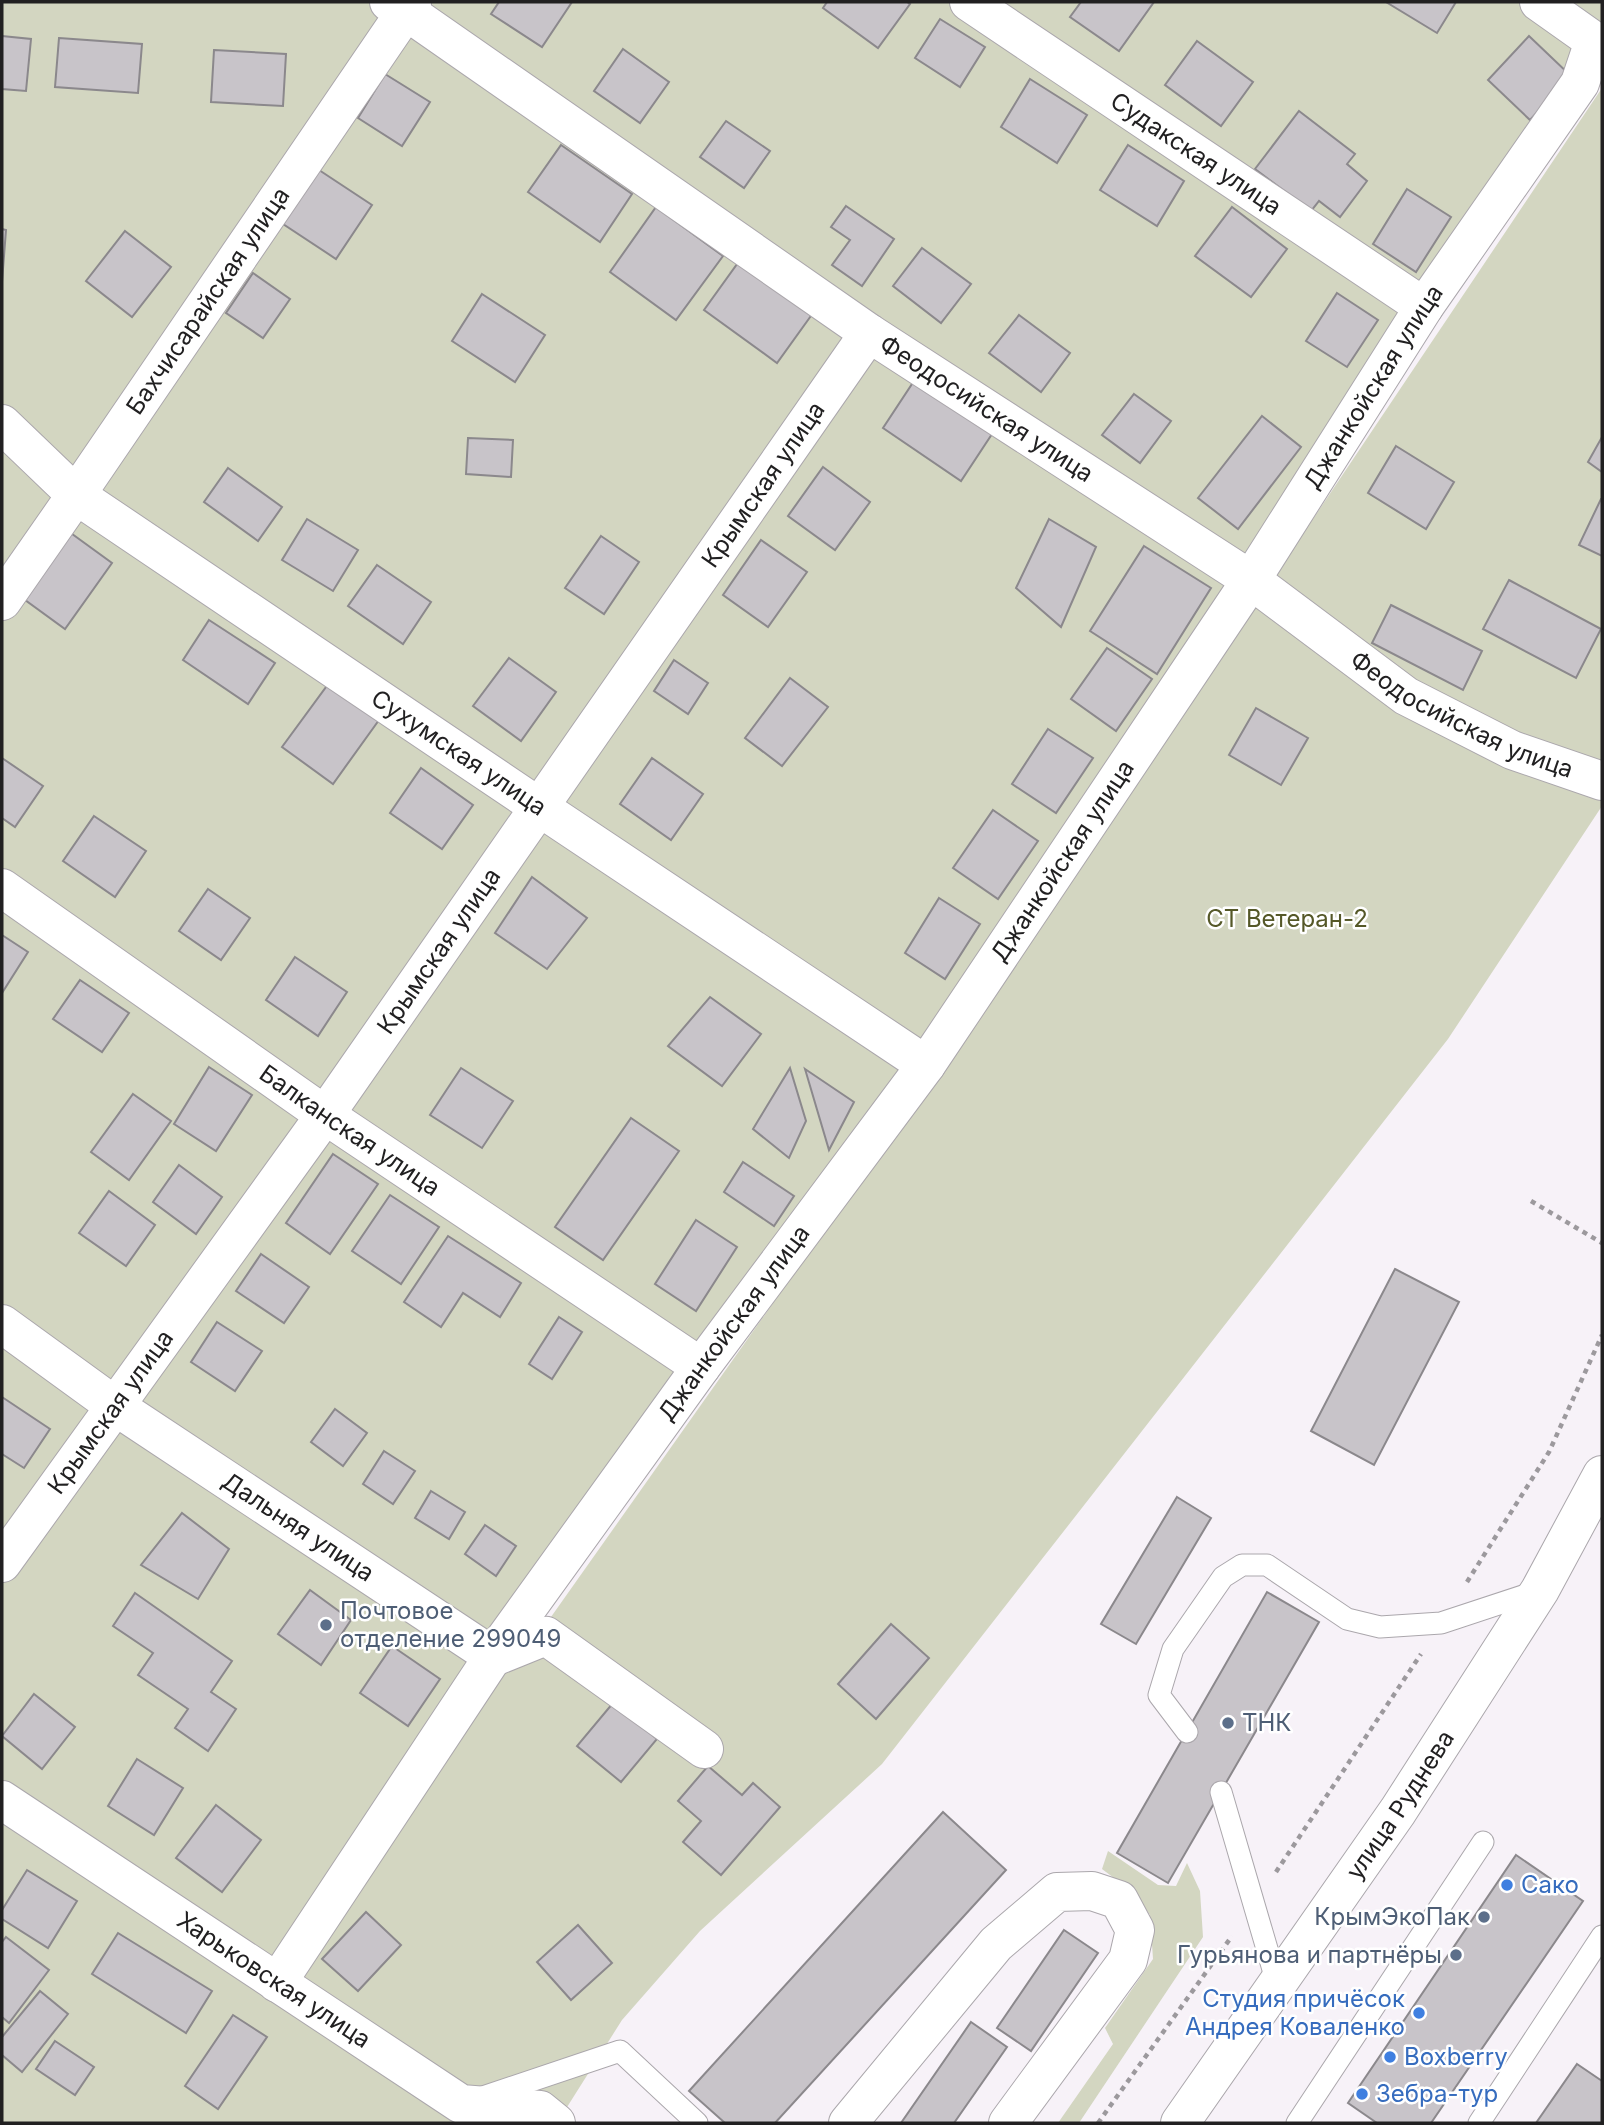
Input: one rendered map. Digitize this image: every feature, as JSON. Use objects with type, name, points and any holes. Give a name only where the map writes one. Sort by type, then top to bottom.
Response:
[{"type":"street","name":"Судакская улица","points":[[970,2],[1424,307]]},
{"type":"street","name":"Джанкойская улица","points":[[277,1983],[494,1657],[701,1367],[926,1065],[1251,580],[1424,307],[1580,83],[1594,41],[1539,2]]},
{"type":"street","name":"Феодосийская улица","points":[[402,5],[869,333],[1251,580],[1406,696],[1512,750],[1602,782]]},
{"type":"street","name":"Бахчисарайская улица","points":[[2,601],[76,495],[402,5]]},
{"type":"street","name":"Крымская улица","points":[[2,1563],[325,1115],[869,333]]},
{"type":"street","name":"Сухумская улица","points":[[2,424],[76,495],[926,1065]]},
{"type":"street","name":"Балканская улица","points":[[2,888],[325,1115],[701,1367]]},
{"type":"street","name":"Дальняя улица","points":[[2,1324],[115,1406],[494,1657]]},
{"type":"street","name":"улица Руднева","points":[[1189,2120],[1277,1983],[1398,1811],[1540,1590],[1602,1475]]},
{"type":"street","points":[[494,1657],[546,1636],[704,1749]]},
{"type":"street","name":"Харьковская улица","points":[[2,1800],[461,2104],[540,2110],[556,2123]]},
{"type":"street","points":[[848,2123],[996,1944],[1057,1892],[1092,1891],[1119,1900],[1135,1930],[1128,1960],[1008,2123]]},
{"type":"lane","points":[[1187,1732],[1159,1695],[1172,1649],[1223,1577],[1242,1565],[1268,1565],[1347,1619],[1380,1627],[1441,1623],[1540,1590]]},
{"type":"lane","points":[[1221,1792],[1277,1983]]},
{"type":"lane","points":[[1297,2123],[1483,1842]]},
{"type":"lane","points":[[1479,2123],[1602,1936]]},
{"type":"lane","points":[[461,2104],[620,2052],[696,2123]]},
{"type":"path","points":[[1531,1200],[1602,1243]]},
{"type":"path","points":[[1098,2123],[1255,1904],[1441,1623],[1549,1451],[1602,1335]]},
{"type":"green space","name":"СТ Ветеран-2","points":[[2,2],[1602,2],[1602,63],[495,1656],[534,1641],[1044,920],[1602,88],[1602,806],[1448,1039],[882,1764],[700,1931],[622,2020],[557,2123],[2,2123]]},
{"type":"green space","points":[[1108,1851],[1158,1885],[1176,1886],[1187,1863],[1200,1891],[1203,1937],[1079,2123],[1058,2123],[1113,2044],[1105,2028],[1153,1959],[1150,1915],[1134,1893],[1102,1869]]},
{"type":"building","points":[[499,2],[572,2],[542,47],[491,14]]},
{"type":"building","points":[[827,2],[910,4],[878,48],[823,8]]},
{"type":"building","points":[[1081,2],[1154,2],[1119,51],[1070,17]]},
{"type":"building","points":[[1386,2],[1456,2],[1437,33]]},
{"type":"building","points":[[940,19],[985,47],[960,87],[915,58]]},
{"type":"building","points":[[2,36],[31,39],[26,91],[2,89]]},
{"type":"building","points":[[1529,36],[1571,76],[1530,120],[1488,80]]},
{"type":"building","points":[[59,38],[142,44],[138,93],[55,87]]},
{"type":"building","points":[[1197,41],[1253,82],[1221,126],[1165,85]]},
{"type":"building","points":[[623,49],[669,82],[640,123],[594,91]]},
{"type":"building","points":[[214,50],[286,54],[283,106],[211,102]]},
{"type":"building","points":[[385,74],[430,102],[402,146],[358,118]]},
{"type":"building","points":[[1030,79],[1087,115],[1057,163],[1001,127]]},
{"type":"building","points":[[1299,111],[1355,154],[1347,164],[1367,181],[1340,217],[1319,201],[1311,211],[1255,169]]},
{"type":"building","points":[[726,121],[770,151],[744,188],[700,157]]},
{"type":"building","points":[[561,145],[632,194],[600,242],[528,192]]},
{"type":"building","points":[[1128,145],[1184,181],[1157,226],[1100,190]]},
{"type":"building","points":[[319,170],[372,205],[336,259],[283,224]]},
{"type":"building","points":[[1407,189],[1451,217],[1416,272],[1373,244]]},
{"type":"building","points":[[846,206],[894,239],[862,286],[832,265],[850,240],[831,227]]},
{"type":"building","points":[[656,207],[723,256],[676,320],[610,272]]},
{"type":"building","points":[[1232,207],[1287,249],[1251,297],[1195,256]]},
{"type":"building","points":[[2,229],[6,230],[2,282]]},
{"type":"building","points":[[125,231],[171,267],[132,317],[86,281]]},
{"type":"building","points":[[922,248],[971,284],[941,323],[893,286]]},
{"type":"building","points":[[740,260],[813,313],[777,363],[704,310]]},
{"type":"building","points":[[253,273],[290,299],[263,338],[226,313]]},
{"type":"building","points":[[1337,293],[1378,320],[1347,367],[1306,341]]},
{"type":"building","points":[[482,294],[545,335],[515,382],[452,341]]},
{"type":"building","points":[[1019,315],[1070,353],[1041,392],[989,353]]},
{"type":"building","points":[[914,381],[992,434],[961,481],[883,428]]},
{"type":"building","points":[[1134,394],[1171,421],[1140,463],[1102,435]]},
{"type":"building","points":[[1262,416],[1301,447],[1238,529],[1198,498]]},
{"type":"building","points":[[1602,437],[1602,472],[1588,462]]},
{"type":"building","points":[[468,438],[513,440],[511,477],[466,474]]},
{"type":"building","points":[[1396,446],[1454,482],[1426,529],[1368,493]]},
{"type":"building","points":[[823,467],[870,502],[835,550],[788,516]]},
{"type":"building","points":[[228,468],[282,507],[258,541],[204,502]]},
{"type":"building","points":[[1602,499],[1602,556],[1579,545]]},
{"type":"building","points":[[307,519],[358,550],[333,591],[282,560]]},
{"type":"building","points":[[1049,519],[1096,547],[1061,627],[1016,588]]},
{"type":"building","points":[[68,531],[112,563],[65,629],[21,597]]},
{"type":"building","points":[[601,536],[639,562],[604,614],[565,588]]},
{"type":"building","points":[[761,540],[807,572],[768,627],[723,595]]},
{"type":"building","points":[[1144,546],[1211,588],[1157,674],[1090,631]]},
{"type":"building","points":[[377,565],[431,602],[403,644],[348,606]]},
{"type":"building","points":[[1509,580],[1601,629],[1576,678],[1483,629]]},
{"type":"building","points":[[1391,605],[1482,651],[1463,690],[1372,643]]},
{"type":"building","points":[[209,620],[275,663],[248,704],[183,660]]},
{"type":"building","points":[[1107,648],[1152,679],[1116,731],[1071,699]]},
{"type":"building","points":[[509,658],[556,692],[521,741],[473,706]]},
{"type":"building","points":[[674,660],[708,683],[688,714],[654,691]]},
{"type":"building","points":[[790,678],[828,707],[782,766],[745,738]]},
{"type":"building","points":[[329,683],[379,720],[333,784],[282,747]]},
{"type":"building","points":[[1256,708],[1308,738],[1281,785],[1229,755]]},
{"type":"building","points":[[1048,729],[1093,758],[1056,813],[1012,784]]},
{"type":"building","points":[[2,758],[43,786],[15,827],[2,818]]},
{"type":"building","points":[[652,758],[703,794],[671,840],[620,804]]},
{"type":"building","points":[[421,768],[473,805],[442,849],[390,813]]},
{"type":"building","points":[[993,810],[1038,841],[998,899],[953,868]]},
{"type":"building","points":[[94,816],[146,851],[115,897],[63,861]]},
{"type":"building","points":[[532,877],[587,918],[547,969],[495,933]]},
{"type":"building","points":[[208,889],[250,918],[221,960],[179,931]]},
{"type":"building","points":[[939,898],[980,924],[945,979],[905,953]]},
{"type":"building","points":[[2,935],[28,952],[2,993]]},
{"type":"building","points":[[295,957],[347,992],[318,1036],[266,1000]]},
{"type":"building","points":[[80,980],[129,1013],[102,1052],[53,1019]]},
{"type":"building","points":[[710,997],[761,1034],[722,1086],[668,1046]]},
{"type":"building","points":[[209,1067],[252,1095],[216,1151],[174,1124]]},
{"type":"building","points":[[461,1068],[513,1101],[482,1148],[430,1115]]},
{"type":"building","points":[[790,1068],[806,1121],[789,1158],[753,1129]]},
{"type":"building","points":[[805,1069],[854,1102],[829,1150]]},
{"type":"building","points":[[133,1094],[171,1121],[129,1180],[91,1152]]},
{"type":"building","points":[[631,1118],[679,1151],[603,1260],[555,1227]]},
{"type":"building","points":[[333,1154],[378,1184],[330,1254],[286,1223]]},
{"type":"building","points":[[743,1162],[794,1196],[774,1226],[724,1192]]},
{"type":"building","points":[[179,1165],[222,1197],[196,1234],[153,1202]]},
{"type":"building","points":[[109,1191],[155,1225],[126,1266],[79,1233]]},
{"type":"building","points":[[390,1195],[439,1227],[401,1284],[352,1251]]},
{"type":"building","points":[[696,1220],[737,1247],[696,1311],[655,1284]]},
{"type":"building","points":[[448,1236],[521,1283],[500,1317],[463,1293],[441,1327],[404,1302]]},
{"type":"building","points":[[261,1254],[309,1287],[284,1323],[236,1291]]},
{"type":"building","points":[[1395,1269],[1459,1302],[1374,1465],[1311,1431]]},
{"type":"building","points":[[559,1317],[582,1332],[552,1379],[529,1364]]},
{"type":"building","points":[[217,1322],[262,1351],[235,1391],[191,1362]]},
{"type":"building","points":[[2,1397],[50,1429],[24,1468],[2,1454]]},
{"type":"building","points":[[335,1409],[367,1433],[343,1466],[311,1442]]},
{"type":"building","points":[[384,1451],[415,1471],[393,1504],[363,1484]]},
{"type":"building","points":[[431,1491],[465,1512],[449,1539],[415,1518]]},
{"type":"building","points":[[1177,1497],[1211,1518],[1136,1644],[1101,1624]]},
{"type":"building","points":[[182,1513],[229,1549],[198,1599],[141,1565]]},
{"type":"building","points":[[485,1525],[516,1546],[496,1576],[465,1554]]},
{"type":"building","points":[[310,1590],[351,1620],[321,1665],[278,1634]]},
{"type":"building","points":[[1267,1592],[1319,1622],[1168,1883],[1117,1853]]},
{"type":"building","points":[[135,1593],[232,1661],[211,1692],[236,1709],[208,1751],[175,1728],[188,1709],[138,1675],[153,1653],[113,1626]]},
{"type":"building","points":[[891,1624],[929,1658],[876,1719],[838,1684]]},
{"type":"building","points":[[392,1646],[440,1679],[408,1726],[360,1693]]},
{"type":"building","points":[[34,1694],[75,1727],[42,1769],[2,1736]]},
{"type":"building","points":[[613,1703],[657,1739],[621,1782],[577,1746]]},
{"type":"building","points":[[137,1759],[183,1788],[154,1835],[108,1806]]},
{"type":"building","points":[[708,1766],[742,1795],[753,1783],[780,1807],[721,1875],[683,1842],[701,1821],[678,1801]]},
{"type":"building","points":[[216,1805],[261,1840],[222,1892],[176,1858]]},
{"type":"building","points":[[943,1812],[1006,1870],[775,2123],[725,2123],[689,2091]]},
{"type":"building","points":[[1516,1855],[1583,1901],[1431,2123],[1377,2123],[1348,2103]]},
{"type":"building","points":[[27,1870],[77,1901],[48,1948],[2,1919],[2,1910]]},
{"type":"building","points":[[366,1912],[401,1945],[358,1991],[322,1959]]},
{"type":"building","points":[[578,1925],[612,1963],[571,2000],[537,1962]]},
{"type":"building","points":[[1064,1930],[1098,1953],[1031,2051],[997,2028]]},
{"type":"building","points":[[118,1933],[212,1991],[186,2033],[92,1974]]},
{"type":"building","points":[[6,1937],[49,1970],[9,2023],[2,2017],[2,1942]]},
{"type":"building","points":[[40,1991],[68,2014],[22,2072],[2,2055],[2,2037]]},
{"type":"building","points":[[233,2015],[267,2037],[218,2109],[185,2086]]},
{"type":"building","points":[[971,2022],[1007,2047],[954,2123],[901,2123]]},
{"type":"building","points":[[55,2041],[94,2067],[75,2095],[36,2069]]},
{"type":"building","points":[[1577,2064],[1602,2081],[1602,2123],[1536,2123]]},
{"type":"place","name":"Почтовое отделение 299049","points":[[326,1625]]},
{"type":"place","name":"ТНК","points":[[1228,1723]]},
{"type":"place","name":"Сако","points":[[1507,1885]]},
{"type":"place","name":"КрымЭкоПак","points":[[1484,1917]]},
{"type":"place","name":"Гурьянова и партнёры","points":[[1456,1955]]},
{"type":"place","name":"Студия причёсок Андрея Коваленко","points":[[1419,2013]]},
{"type":"place","name":"Boxberry","points":[[1390,2057]]},
{"type":"place","name":"Зебра-тур","points":[[1362,2094]]}]
